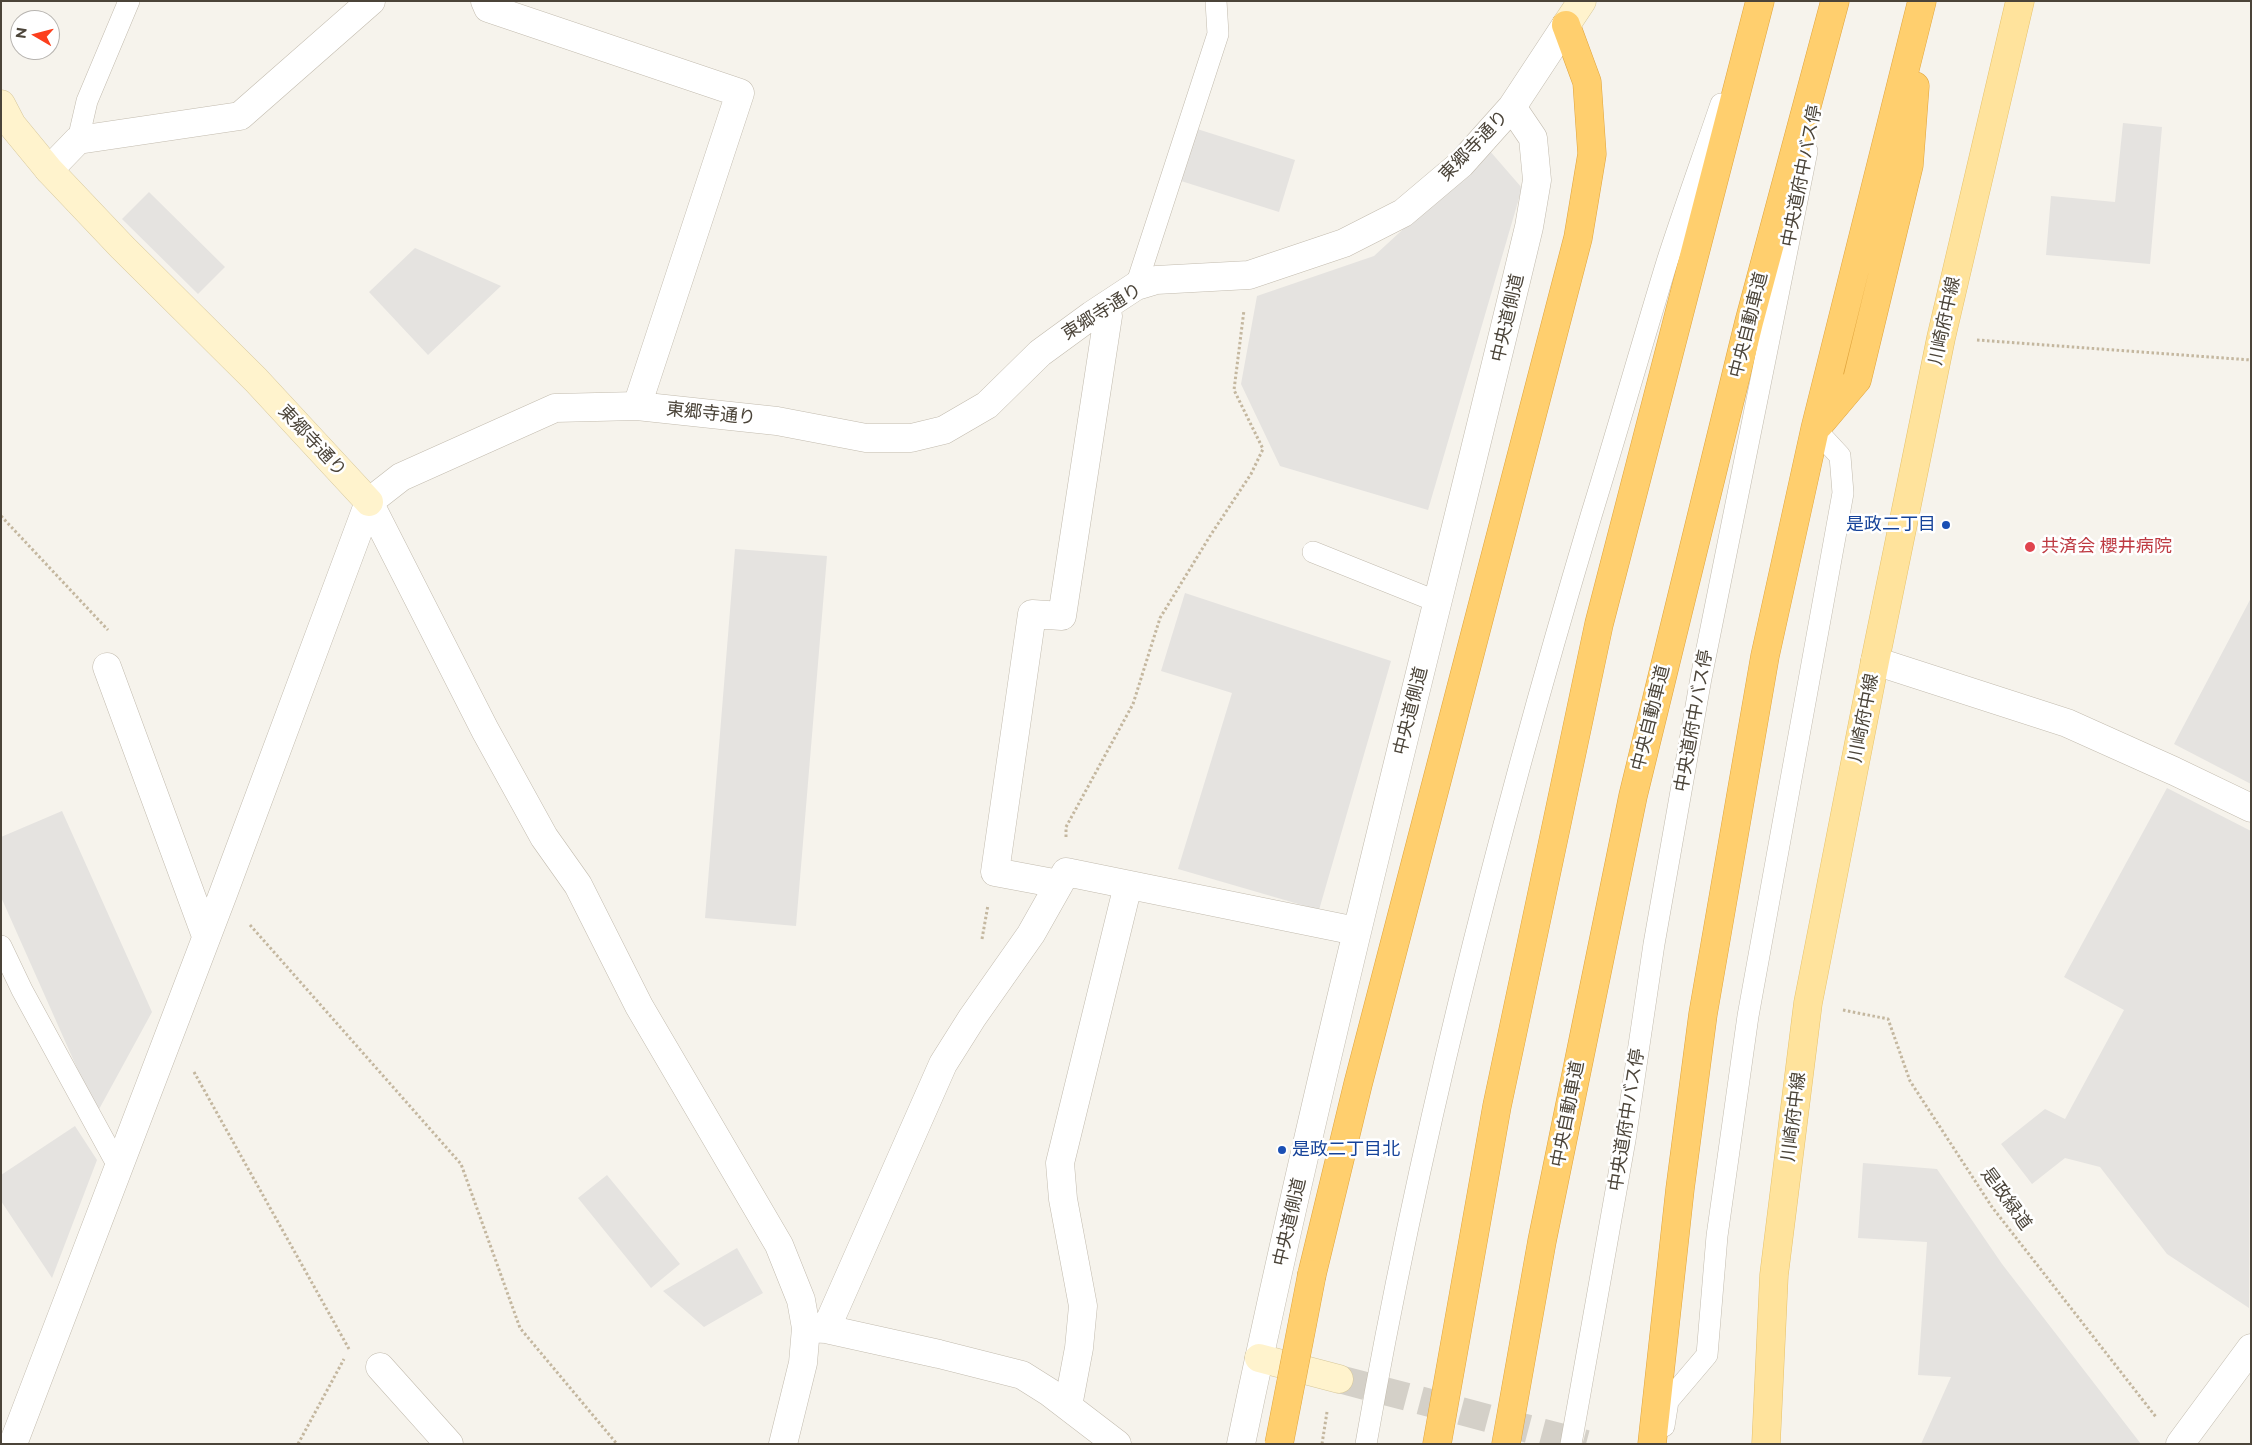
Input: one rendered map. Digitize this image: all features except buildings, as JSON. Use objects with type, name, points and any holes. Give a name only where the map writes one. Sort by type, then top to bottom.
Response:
[{"type":"highway","points":[[1437,1444],[1499,1096],[1598,624],[1759,1]]},
{"type":"highway","name":"中央自動車道","points":[[1506,1444],[1544,1232],[1633,796],[1749,322],[1836,1]]},
{"type":"highway","points":[[1652,1444],[1680,1189],[1703,1014],[1765,656],[1815,429],[1921,5]]},
{"type":"highway","points":[[1280,1444],[1312,1274],[1358,1084],[1578,238],[1592,154],[1587,82],[1566,25]]},
{"type":"main road","name":"川崎府中線","points":[[1766,1444],[1774,1275],[1808,1003],[1875,660],[1941,338],[2020,1]]},
{"type":"street","points":[[49,170],[78,140],[240,116],[371,1]]},
{"type":"street","points":[[485,1],[488,8],[740,93],[637,406]]},
{"type":"street","points":[[1512,107],[1582,1]]},
{"type":"street","name":"東郷寺通り","points":[[5,122],[122,248],[256,380],[369,502],[401,477],[555,408],[637,406],[777,421],[866,438],[911,438],[944,430],[988,405],[1040,353],[1136,286],[1156,280],[1249,276],[1344,243],[1403,213],[1461,164],[1512,107]]},
{"type":"street","name":"中央道側道","points":[[1241,1444],[1258,1358],[1356,931],[1529,227],[1537,180],[1534,138],[1512,107]]},
{"type":"street","points":[[1103,308],[1108,316],[1062,616],[1032,614],[995,872],[1128,885],[1356,931]]},
{"type":"street","points":[[13,1444],[223,894],[369,502]]},
{"type":"street","points":[[369,502],[485,730],[544,837],[578,885],[639,1006],[779,1245],[801,1300],[816,1328],[939,1354],[1022,1375],[1068,1406],[1117,1444]]},
{"type":"street","points":[[1875,660],[2067,723],[2251,808]]},
{"type":"street","points":[[107,667],[206,936]]},
{"type":"street","points":[[783,1444],[803,1362],[816,1328],[943,1064],[972,1018],[1031,934],[1062,878]]},
{"type":"street","points":[[1068,1406],[1079,1348],[1083,1306],[1063,1199],[1060,1163],[1128,885]]},
{"type":"street","points":[[2180,1444],[2251,1348]]},
{"type":"street","points":[[1258,1358],[1339,1379]]},
{"type":"street","points":[[380,1366],[449,1444]]},
{"type":"lane","points":[[78,140],[87,101],[129,1]]},
{"type":"lane","points":[[1136,286],[1218,34],[1216,1]]},
{"type":"lane","points":[[1366,1444],[1386,1330],[1425,1144],[1462,989],[1543,678],[1668,260],[1759,1]]},
{"type":"lane","name":"中央道府中バス停","points":[[1571,1444],[1625,1140],[1654,944],[1701,678],[1836,1]]},
{"type":"lane","points":[[1662,1444],[1668,1401],[1707,1355],[1718,1236],[1748,1016],[1843,493],[1840,456],[1815,429]]},
{"type":"lane","points":[[1313,552],[1438,602]]},
{"type":"lane","points":[[1,946],[22,990],[118,1166]]},
{"type":"path","points":[[1062,878],[1066,827],[1133,704],[1160,618],[1210,536],[1251,474],[1263,449],[1234,390],[1249,276]]},
{"type":"path","points":[[1941,338],[2251,360]]},
{"type":"path","points":[[223,894],[461,1164],[520,1328],[617,1444]]},
{"type":"path","name":"是政緑道","points":[[1808,1003],[1888,1019],[1910,1081],[1992,1207],[2158,1420]]},
{"type":"path","points":[[170,1030],[350,1348],[298,1444]]},
{"type":"shaded area","points":[[2123,123],[2162,127],[2150,264],[2046,255],[2051,196],[2115,202]]},
{"type":"shaded area","points":[[1194,128],[1295,160],[1279,212],[1178,180]]},
{"type":"shaded area","points":[[1489,150],[1522,188],[1428,510],[1280,466],[1241,384],[1257,296],[1374,256]]},
{"type":"shaded area","points":[[149,192],[225,267],[198,294],[122,219]]},
{"type":"shaded area","points":[[415,248],[501,286],[428,355],[369,292]]},
{"type":"shaded area","points":[[735,549],[827,556],[796,926],[705,918]]},
{"type":"shaded area","points":[[1185,593],[1391,661],[1319,910],[1178,869],[1232,693],[1161,671]]},
{"type":"shaded area","points":[[2251,598],[2251,784],[2174,744]]},
{"type":"shaded area","points":[[2167,788],[2251,831],[2249,1308],[2167,1254],[2100,1167],[2065,1158],[2032,1184],[2001,1144],[2045,1109],[2065,1119],[2124,1010],[2064,977]]},
{"type":"shaded area","points":[[62,811],[152,1012],[97,1113],[1,897],[1,837]]},
{"type":"shaded area","points":[[75,1126],[97,1160],[52,1278],[1,1201],[1,1175]]},
{"type":"shaded area","points":[[1863,1163],[1937,1169],[2002,1264],[2141,1444],[1921,1444],[1951,1377],[1918,1375],[1927,1242],[1858,1238]]},
{"type":"shaded area","points":[[607,1175],[680,1264],[651,1288],[578,1198]]},
{"type":"shaded area","points":[[737,1248],[763,1293],[704,1327],[663,1291]]},
{"type":"tunnel","points":[[1339,1379],[1586,1444]]},
{"type":"place","name":"是政二丁目","points":[[1946,525]]},
{"type":"place","name":"共済会 櫻井病院","points":[[2030,547]]},
{"type":"place","name":"是政二丁目北","points":[[1282,1150]]}]
